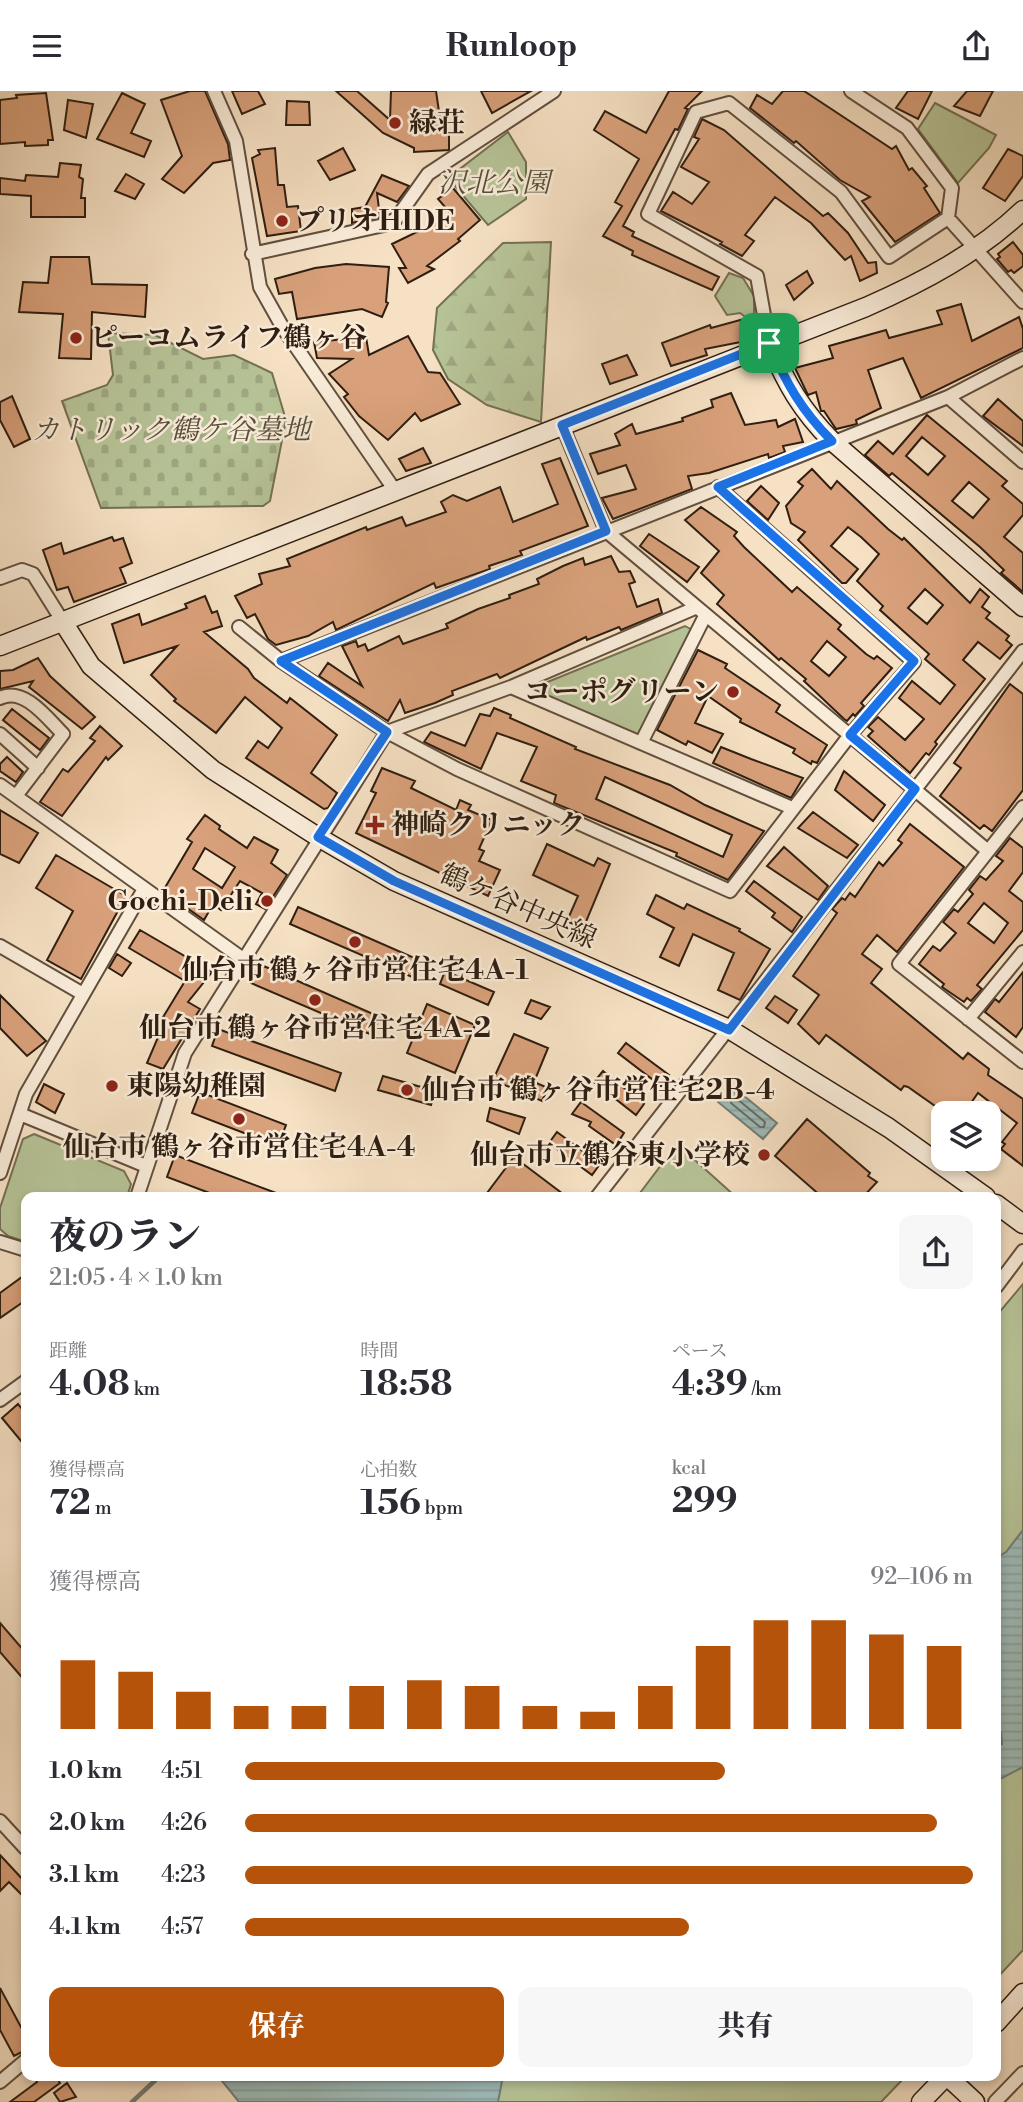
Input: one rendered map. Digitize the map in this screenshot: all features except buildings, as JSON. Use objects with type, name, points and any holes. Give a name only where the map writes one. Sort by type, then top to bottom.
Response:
[{"type":"street","points":[[214,91],[236,141],[252,254],[260,287],[283,328],[396,492]]},
{"type":"street","points":[[252,254],[384,225],[396,219],[428,174],[554,91]]},
{"type":"street","points":[[852,91],[907,128],[952,188],[948,218],[889,257],[841,193],[731,97],[696,112],[648,214],[757,276],[769,343],[785,381],[805,414],[832,441],[1023,607]]},
{"type":"street","points":[[0,646],[866,307],[925,281],[975,248],[1023,210]]},
{"type":"street","points":[[948,218],[1023,302]]},
{"type":"street","points":[[281,661],[948,397],[1023,358]]},
{"type":"street","points":[[948,397],[1023,462]]},
{"type":"street","points":[[562,425],[606,531],[988,851]]},
{"type":"street","points":[[239,627],[281,661],[387,732],[457,769],[730,891],[850,735],[914,661],[718,487]]},
{"type":"street","points":[[0,578],[22,570],[33,574],[64,622]]},
{"type":"street","points":[[138,1192],[185,1053],[318,837],[387,732],[511,687],[700,612]]},
{"type":"street","points":[[641,743],[700,612]]},
{"type":"street","name":"鶴ケ谷中央線","points":[[64,622],[91,666],[213,770],[318,837],[394,881],[729,1030],[889,1128],[979,1192]]},
{"type":"street","points":[[601,1192],[1023,651]]},
{"type":"street","points":[[511,687],[792,808]]},
{"type":"street","points":[[0,698],[6,695],[24,698],[64,734],[16,796]]},
{"type":"street","points":[[0,734],[38,768]]},
{"type":"street","points":[[0,785],[243,959]]},
{"type":"street","points":[[1023,807],[899,964],[1023,1062]]},
{"type":"street","points":[[0,1173],[26,1094],[144,889]]},
{"type":"street","points":[[0,946],[83,994]]},
{"type":"street","points":[[968,1019],[1023,952]]},
{"type":"street","points":[[20,1114],[146,1166]]},
{"type":"street","points":[[1001,1208],[1023,1223]]},
{"type":"street","points":[[0,1242],[21,1248]]},
{"type":"street","points":[[1001,1280],[1023,1251]]},
{"type":"street","points":[[0,1400],[21,1385]]},
{"type":"street","points":[[0,1821],[21,1844]]},
{"type":"street","points":[[1001,2017],[1023,1993]]},
{"type":"street","points":[[0,2082],[21,2064]]},
{"type":"street","points":[[995,2102],[1023,2073]]},
{"type":"street","points":[[921,2102],[941,2081]]},
{"type":"street","points":[[952,2081],[975,2102]]},
{"type":"green space","points":[[935,103],[996,135],[989,148],[958,183],[918,129]]},
{"type":"green space","name":"沢北公園","points":[[508,132],[526,162],[526,199],[488,225],[448,178]]},
{"type":"green space","points":[[551,242],[541,422],[487,405],[448,379],[433,350],[437,308],[503,243]]},
{"type":"green space","points":[[729,273],[743,278],[754,296],[754,323],[740,313],[727,315],[715,296]]},
{"type":"green space","name":"カトリック鶴ケ谷墓地","points":[[108,333],[155,335],[203,359],[234,355],[272,373],[286,420],[270,501],[263,506],[101,508],[62,401],[107,385],[113,375]]},
{"type":"green space","points":[[685,626],[694,631],[640,736],[543,695],[545,683]]},
{"type":"green space","points":[[34,1134],[124,1171],[131,1184],[129,1192],[21,1192],[21,1240],[8,1236],[0,1229],[0,1208],[23,1139]]},
{"type":"green space","points":[[671,1152],[686,1152],[730,1192],[641,1192]]},
{"type":"green space","points":[[1023,1284],[1023,1950],[1001,1974],[1001,1310]]},
{"type":"green space","points":[[225,2081],[901,2081],[881,2102],[242,2102]]},
{"type":"water","points":[[732,1086],[777,1123],[763,1139],[718,1102]]},
{"type":"water","points":[[1023,1530],[1023,1767],[1001,1778],[1001,1555]]},
{"type":"water","points":[[222,2081],[502,2081],[498,2102],[239,2102]]},
{"type":"waterway","points":[[132,2102],[155,2081]]},
{"type":"place","name":"緑荘","points":[[395,123]]},
{"type":"place","name":"プリオHIDE","points":[[282,221]]},
{"type":"place","name":"ピーコムライフ鶴ヶ谷","points":[[76,338]]},
{"type":"place","name":"コーポグリーン","points":[[733,692]]},
{"type":"place","name":"神崎クリニック","points":[[375,825]]},
{"type":"place","name":"Gochi-Deli","points":[[267,901]]},
{"type":"place","name":"仙台市 鶴ヶ谷市営住宅4A-1","points":[[355,942]]},
{"type":"place","name":"仙台市 鶴ヶ谷市営住宅4A-2","points":[[315,1000]]},
{"type":"place","name":"東陽幼稚園","points":[[112,1086]]},
{"type":"place","name":"仙台市 鶴ヶ谷市営住宅2B-4","points":[[407,1090]]},
{"type":"place","name":"仙台市 鶴ヶ谷市営住宅4A-4","points":[[239,1119]]},
{"type":"place","name":"仙台市立鶴谷東小学校","points":[[764,1155]]},
{"type":"route","points":[[769,343],[785,381],[805,414],[832,441],[718,487],[914,661],[850,735],[915,789],[729,1030],[394,881],[318,837],[387,732],[281,661],[606,531],[562,425],[769,343]]}]
